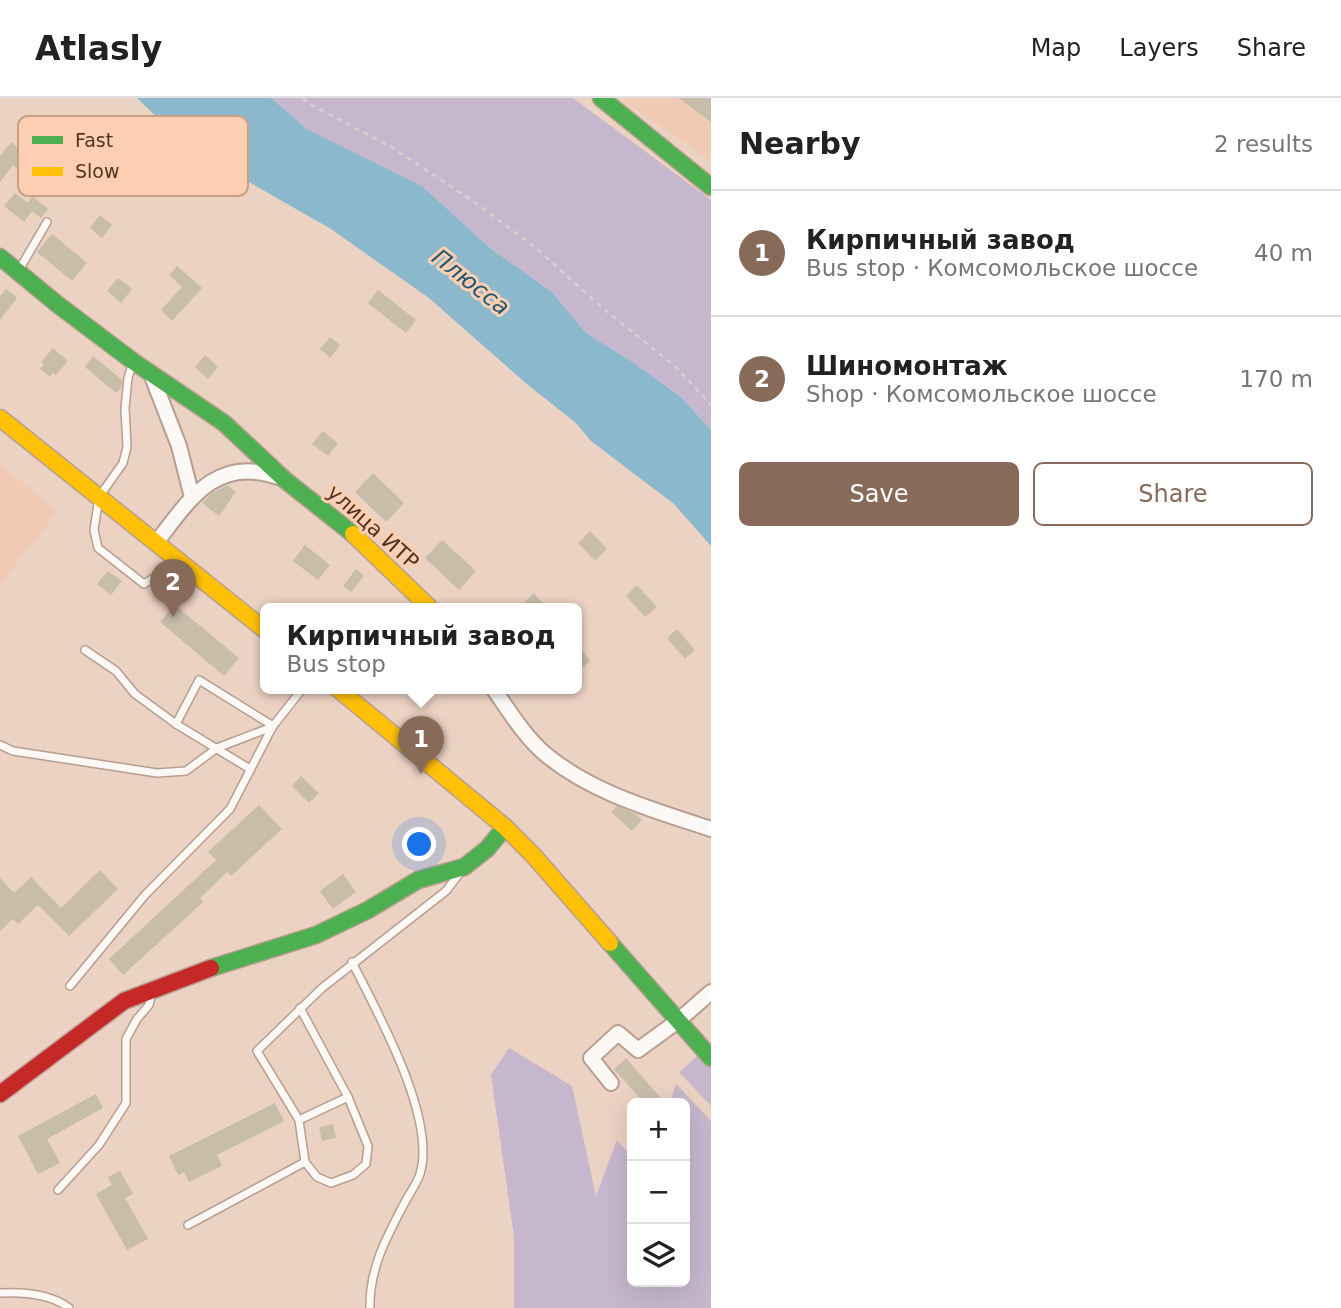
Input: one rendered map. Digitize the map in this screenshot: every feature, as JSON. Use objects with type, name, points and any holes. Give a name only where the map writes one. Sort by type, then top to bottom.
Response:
[{"type":"street","points":[[610,101],[711,187]]},
{"type":"street","name":"улица ИТР","points":[[0,257],[134,362],[224,423],[285,480],[342,524],[425,603]]},
{"type":"street","points":[[151,374],[179,446],[190,499]]},
{"type":"street","points":[[0,418],[260,627]]},
{"type":"street","name":"улица ИТР","points":[[156,543],[190,499],[220,476],[240,471],[263,472],[285,480]]},
{"type":"street","points":[[344,694],[505,827],[563,887],[711,1058]]},
{"type":"street","points":[[499,694],[542,751],[572,773],[634,804],[711,829]]},
{"type":"street","points":[[0,1094],[124,1001],[215,966],[316,935],[368,910],[418,880],[464,867],[486,849],[505,827]]},
{"type":"street","points":[[611,1083],[591,1058],[618,1033],[638,1050],[711,992]]},
{"type":"lane","points":[[19,271],[47,222]]},
{"type":"lane","points":[[134,362],[128,378],[125,408],[127,447],[123,463],[99,497],[94,530],[98,548],[144,584],[180,562]]},
{"type":"lane","points":[[85,650],[116,671],[135,694],[250,769]]},
{"type":"lane","points":[[176,723],[199,680],[273,726]]},
{"type":"lane","points":[[70,986],[145,895],[230,809],[273,726],[298,694]]},
{"type":"lane","points":[[0,745],[13,751],[157,773],[186,771],[216,748],[273,726]]},
{"type":"lane","points":[[300,1008],[348,1097],[368,1146],[366,1164],[353,1175],[331,1183],[317,1178],[305,1162],[299,1120],[257,1051],[300,1008],[352,962],[446,891],[464,867]]},
{"type":"lane","points":[[352,962],[400,1059],[418,1118],[423,1149],[420,1174],[388,1233],[374,1266],[370,1308]]},
{"type":"lane","points":[[58,1190],[99,1145],[126,1103],[126,1039],[149,1005],[152,992]]},
{"type":"lane","points":[[299,1120],[348,1097]]},
{"type":"lane","points":[[188,1225],[305,1162]]},
{"type":"lane","points":[[0,1293],[15,1292],[45,1297],[69,1308]]},
{"type":"path","points":[[303,98],[393,148],[526,241],[677,368],[711,405]]},
{"type":"shaded area","points":[[271,98],[573,98],[711,200],[711,430],[681,397],[586,333],[552,292],[490,248],[422,186],[307,129]]},
{"type":"shaded area","points":[[624,98],[711,98],[711,161],[626,102]]},
{"type":"shaded area","points":[[0,465],[58,511],[0,584]]},
{"type":"shaded area","points":[[509,1048],[572,1086],[596,1196],[617,1140],[627,1151],[627,1287],[690,1287],[690,1099],[711,1121],[711,1308],[514,1308],[514,1237],[491,1075]]},
{"type":"shaded area","points":[[700,1054],[711,1068],[711,1106],[679,1072]]},
{"type":"shaded area","points":[[676,1084],[689,1098],[672,1098]]},
{"type":"water","name":"Плюсса","points":[[137,98],[271,98],[307,129],[422,186],[490,248],[552,292],[586,333],[681,397],[711,430],[711,546],[674,504],[591,441],[576,423],[528,385],[429,298],[331,229],[248,181],[248,116],[156,116]]},
{"type":"building","points":[[679,98],[711,98],[711,122]]},
{"type":"building","points":[[11,142],[18,148],[18,169],[13,165],[0,182],[0,156]]},
{"type":"building","points":[[15,193],[28,203],[32,196],[48,209],[41,218],[32,211],[24,222],[4,206]]},
{"type":"building","points":[[100,215],[112,225],[102,238],[90,228]]},
{"type":"building","points":[[52,234],[87,263],[72,281],[37,252]]},
{"type":"building","points":[[177,266],[202,288],[172,321],[161,310],[182,287],[169,275]]},
{"type":"building","points":[[118,278],[132,289],[121,303],[107,291]]},
{"type":"building","points":[[6,289],[17,298],[0,320],[0,296]]},
{"type":"building","points":[[378,290],[416,320],[406,333],[368,303]]},
{"type":"building","points":[[330,337],[340,345],[330,358],[320,349]]},
{"type":"building","points":[[53,348],[68,361],[56,375],[53,373],[50,377],[40,369],[44,365],[41,362]]},
{"type":"building","points":[[205,355],[218,367],[208,379],[195,367]]},
{"type":"building","points":[[93,356],[122,380],[121,388],[116,393],[85,367]]},
{"type":"building","points":[[323,431],[338,443],[328,456],[312,444]]},
{"type":"building","points":[[373,473],[404,503],[386,522],[355,492]]},
{"type":"building","points":[[227,485],[236,492],[219,516],[202,503],[212,493]]},
{"type":"building","points":[[590,531],[607,549],[595,561],[578,543]]},
{"type":"building","points":[[442,540],[476,571],[459,590],[425,558]]},
{"type":"building","points":[[305,545],[330,565],[318,580],[293,561]]},
{"type":"building","points":[[356,569],[364,576],[351,592],[343,586]]},
{"type":"building","points":[[108,571],[122,581],[111,595],[97,584]]},
{"type":"building","points":[[175,583],[183,589],[176,598],[168,591]]},
{"type":"building","points":[[637,585],[657,607],[645,617],[626,596]]},
{"type":"building","points":[[534,593],[543,603],[523,603]]},
{"type":"building","points":[[175,605],[239,658],[224,676],[160,622]]},
{"type":"building","points":[[677,629],[695,650],[685,659],[667,638]]},
{"type":"building","points":[[582,650],[590,661],[582,668]]},
{"type":"building","points":[[301,776],[319,793],[309,803],[292,786]]},
{"type":"building","points":[[259,805],[282,829],[231,876],[227,872],[200,898],[203,902],[123,975],[109,959],[216,860],[208,852]]},
{"type":"building","points":[[617,806],[642,820],[632,831],[611,812]]},
{"type":"building","points":[[100,870],[118,889],[69,936],[38,905],[18,924],[13,919],[0,931],[0,878],[14,893],[31,877],[61,908]]},
{"type":"building","points":[[343,874],[356,892],[333,909],[320,891]]},
{"type":"building","points":[[626,1058],[660,1097],[640,1098],[614,1069]]},
{"type":"building","points":[[96,1094],[103,1108],[47,1139],[60,1163],[38,1174],[18,1136]]},
{"type":"building","points":[[275,1103],[284,1121],[217,1155],[222,1166],[189,1182],[184,1172],[178,1175],[169,1156]]},
{"type":"building","points":[[333,1124],[336,1138],[322,1141],[319,1127]]},
{"type":"building","points":[[120,1171],[133,1194],[125,1198],[148,1239],[127,1250],[96,1194],[112,1185],[108,1177]]},
{"type":"traffic: fast","points":[[601,98],[711,187]]},
{"type":"traffic: fast","points":[[0,257],[134,362],[224,423],[285,480],[353,534]]},
{"type":"traffic: fast","points":[[211,968],[316,935],[368,910],[418,880],[464,867],[487,849],[505,827]]},
{"type":"traffic: fast","points":[[610,943],[711,1058]]},
{"type":"traffic: slow","points":[[0,418],[260,626]]},
{"type":"traffic: slow","points":[[353,534],[425,603]]},
{"type":"traffic: slow","points":[[344,694],[505,827],[610,943]]},
{"type":"traffic: jam","points":[[0,1094],[124,1001],[211,968]]},
{"type":"place","name":"Шиномонтаж","points":[[173,617]]},
{"type":"place","name":"Кирпичный завод","points":[[421,774]]}]
